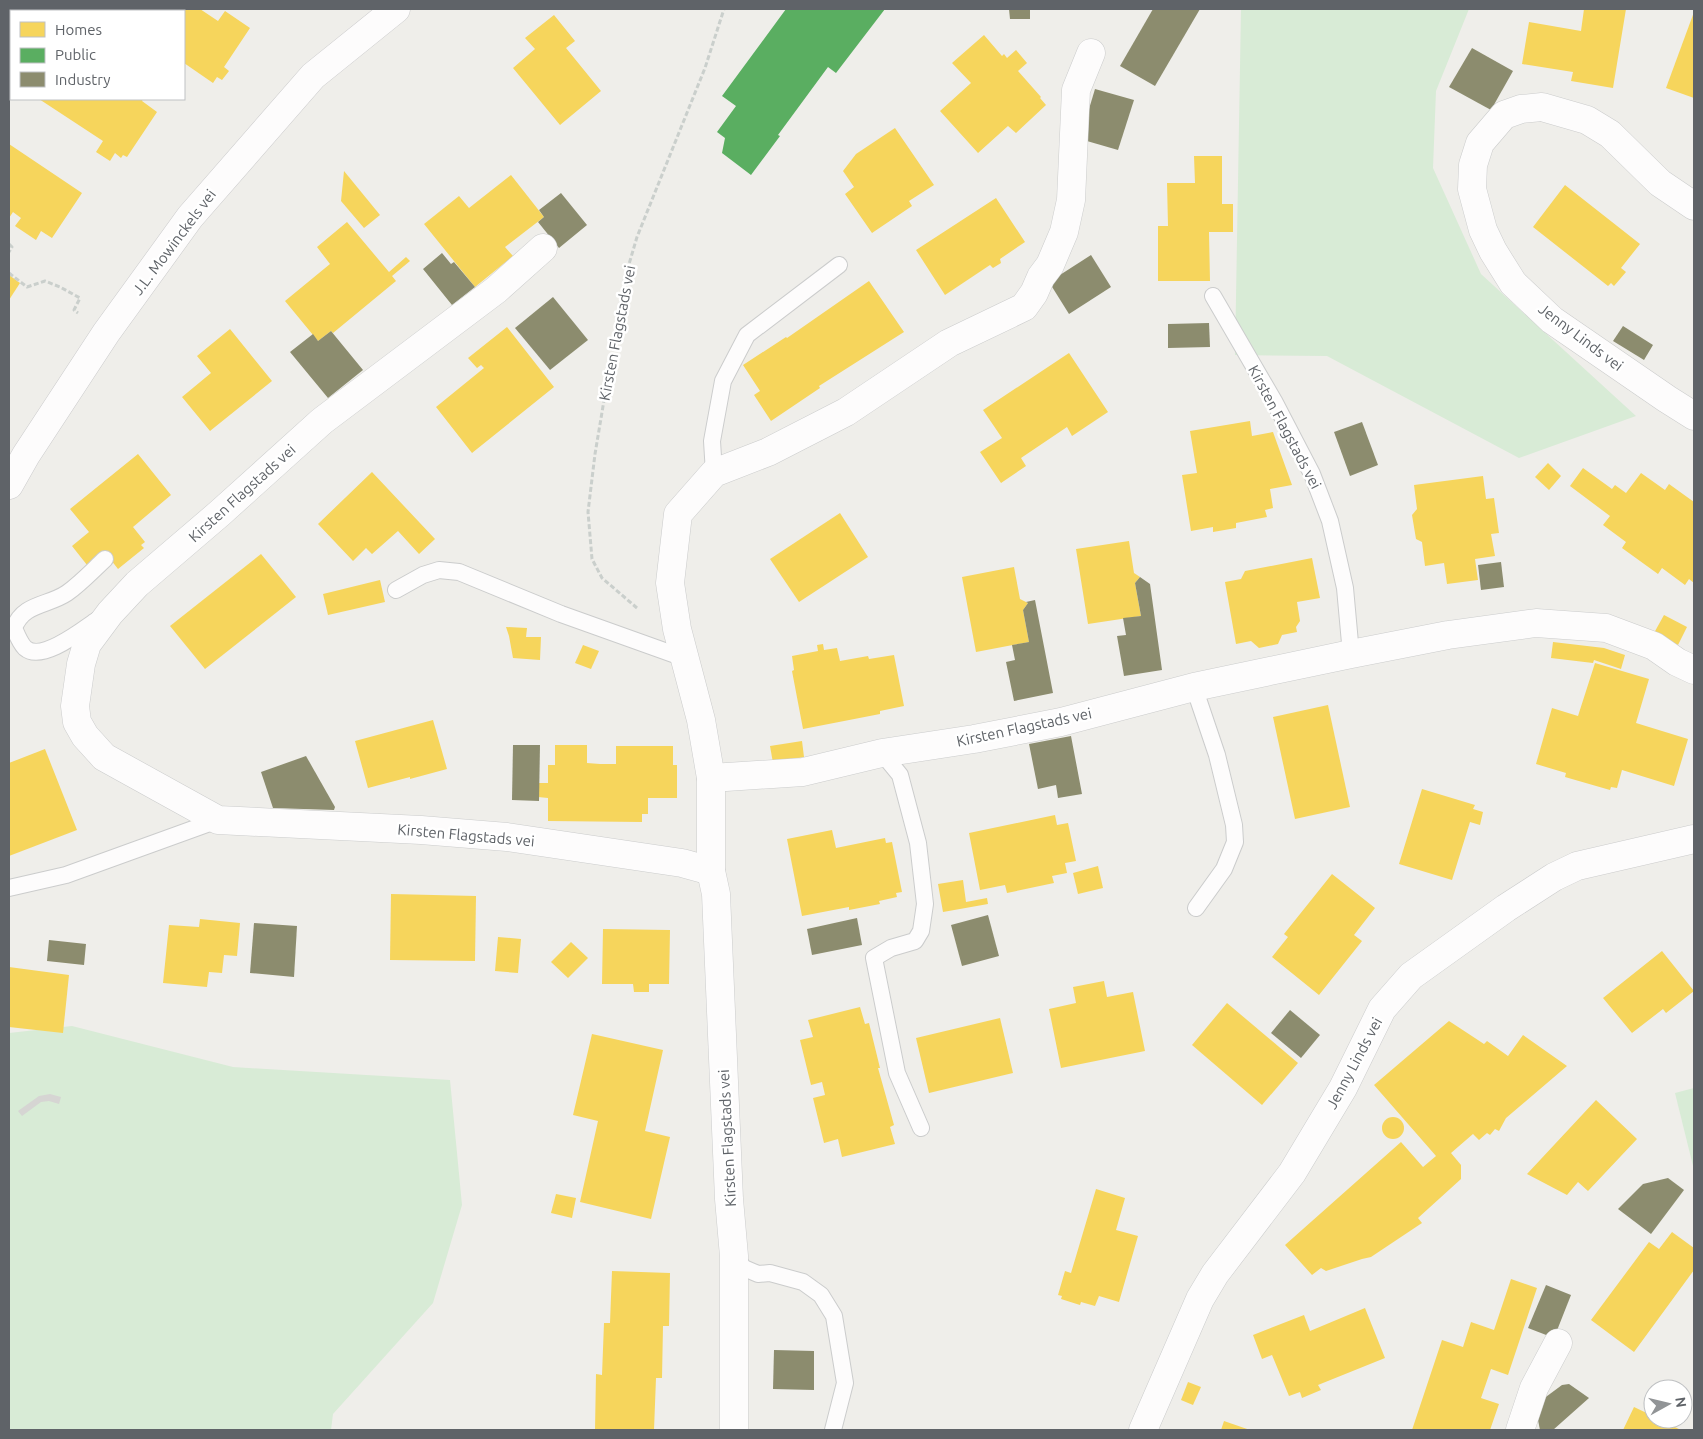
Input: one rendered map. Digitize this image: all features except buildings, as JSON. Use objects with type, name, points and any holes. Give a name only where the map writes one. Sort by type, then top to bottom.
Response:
[{"type":"street","name":"J.L. Mowinckels vei","points":[[9,485],[26,455],[106,333],[190,217],[314,76],[396,9]]},
{"type":"street","name":"Kirsten Flagstads vei","points":[[734,1430],[734,1256],[729,1199],[716,894],[711,871],[711,778],[701,720],[677,629],[670,583],[678,514],[714,473],[768,452],[846,412],[949,343],[1024,306],[1034,294],[1040,277],[1050,265],[1064,232],[1071,200],[1076,90],[1091,53]]},
{"type":"street","name":"Jenny Linds vei","points":[[1694,206],[1660,183],[1610,134],[1587,120],[1542,107],[1521,109],[1504,116],[1480,143],[1473,165],[1472,189],[1483,230],[1493,251],[1514,283],[1552,320],[1694,416]]},
{"type":"street","name":"Kirsten Flagstads vei","points":[[543,248],[496,290],[322,421],[220,513],[137,584],[110,613],[87,644],[81,664],[75,706],[77,722],[85,736],[104,757],[218,820],[421,830],[507,837],[682,863],[711,871]]},
{"type":"street","name":"Kirsten Flagstads vei","points":[[711,778],[803,772],[882,753],[974,739],[1061,722],[1194,687],[1351,654],[1448,635],[1536,623],[1606,628],[1654,646],[1677,662],[1694,670]]},
{"type":"street","name":"Jenny Linds vei","points":[[1143,1430],[1200,1299],[1215,1274],[1292,1173],[1343,1088],[1382,1009],[1411,976],[1506,908],[1554,877],[1577,866],[1694,839]]},
{"type":"street","points":[[1520,1430],[1534,1388],[1558,1343]]},
{"type":"lane","points":[[714,473],[712,441],[722,381],[747,335],[839,265]]},
{"type":"lane","name":"Kirsten Flagstads vei","points":[[1213,296],[1274,401],[1320,493],[1330,521],[1344,588],[1351,654]]},
{"type":"lane","name":"Kirsten Flagstads vei","points":[[105,559],[66,594],[24,612],[17,619],[14,628],[19,641],[26,650],[35,653],[53,648],[110,613]]},
{"type":"lane","points":[[396,590],[423,575],[439,570],[459,572],[561,614],[684,658]]},
{"type":"lane","points":[[1194,687],[1217,755],[1234,825],[1234,842],[1224,869],[1196,908]]},
{"type":"lane","points":[[882,753],[900,775],[918,843],[925,904],[921,931],[915,941],[891,948],[874,958],[897,1073],[921,1128]]},
{"type":"lane","name":"Kirsten Flagstads vei","points":[[9,888],[66,875],[218,820]]},
{"type":"lane","points":[[734,1256],[744,1268],[758,1274],[770,1273],[803,1282],[821,1296],[834,1316],[845,1383],[833,1430]]},
{"type":"path","name":"Kirsten Flagstads vei","points":[[677,629],[653,618],[632,605],[602,578],[592,559],[588,512],[595,454],[624,281],[637,237],[705,68],[724,9]]},
{"type":"path","points":[[9,244],[12,247],[9,252]]},
{"type":"path","points":[[9,273],[27,287],[46,281],[80,298],[74,310]]},
{"type":"green space","points":[[1241,9],[1469,9],[1436,91],[1433,168],[1481,274],[1636,416],[1519,458],[1327,356],[1235,355]]},
{"type":"green space","points":[[72,1026],[233,1067],[450,1080],[462,1205],[433,1303],[333,1414],[331,1430],[9,1430],[9,1033]]},
{"type":"green space","points":[[1694,1088],[1694,1170],[1675,1093]]}]
